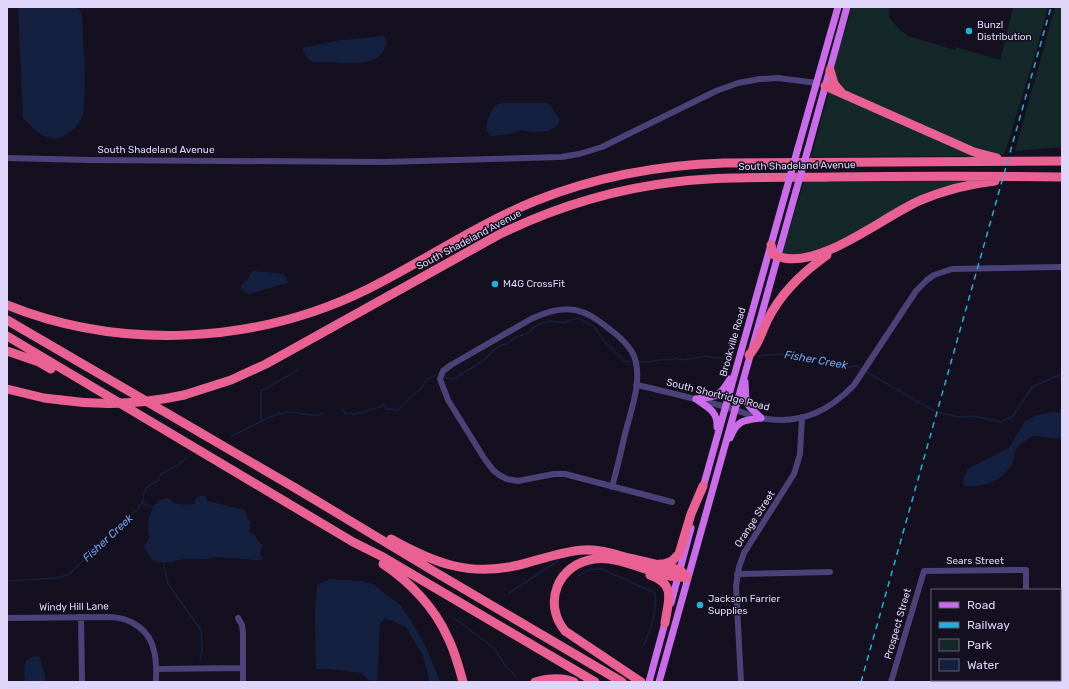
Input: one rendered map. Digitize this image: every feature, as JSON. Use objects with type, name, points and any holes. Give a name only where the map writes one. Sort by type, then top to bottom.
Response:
[{"type":"highway","points":[[830,70],[832,80],[836,87],[844,94]]},
{"type":"highway","points":[[821,84],[974,152],[995,158],[1034,162]]},
{"type":"highway","name":"South Shadeland Avenue","points":[[7,305],[56,321],[115,332],[150,335],[180,335],[227,331],[279,322],[329,306],[376,285],[481,226],[517,209],[577,186],[627,174],[669,167],[724,163],[1062,162]]},
{"type":"highway","name":"South Shadeland Avenue","points":[[7,389],[44,398],[61,400],[96,403],[127,403],[150,401],[184,395],[231,380],[266,364],[500,234],[540,216],[576,203],[608,194],[663,183],[709,179],[874,176],[1062,177]]},
{"type":"highway","points":[[771,245],[773,254],[777,257],[790,259],[807,258],[822,253],[919,201],[945,190],[978,183],[1040,176]]},
{"type":"highway","points":[[749,355],[755,349],[774,309],[787,291],[807,270],[844,242]]},
{"type":"highway","points":[[7,320],[338,513],[622,682]]},
{"type":"highway","points":[[7,336],[353,542],[381,556],[595,682]]},
{"type":"highway","points":[[7,351],[39,362],[94,389]]},
{"type":"highway","points":[[654,564],[668,563],[679,554],[703,486]]},
{"type":"highway","points":[[338,513],[373,529],[425,557],[457,568],[476,570],[496,569],[573,551],[585,550],[606,552],[654,564],[687,577]]},
{"type":"highway","points":[[353,542],[404,579],[426,603],[448,638],[463,682]]},
{"type":"highway","points":[[639,681],[568,634],[559,623],[555,613],[554,601],[556,590],[568,571],[576,565],[595,559],[608,560],[678,574]]},
{"type":"highway","points":[[608,560],[626,568],[658,578],[664,582],[669,593],[665,623]]},
{"type":"highway","points":[[535,682],[554,678],[566,679],[574,682]]},
{"type":"main road","name":"Brookville Road","points":[[659,682],[749,355],[808,149],[838,7]]},
{"type":"main road","name":"Brookville Road","points":[[649,682],[798,148],[821,84],[830,70],[847,7]]},
{"type":"main road","points":[[696,399],[714,396],[720,393],[725,389],[735,371]]},
{"type":"main road","points":[[744,375],[746,400],[749,406],[762,418]]},
{"type":"main road","points":[[696,399],[716,414],[716,440]]},
{"type":"main road","points":[[722,454],[734,429],[740,422],[750,418],[762,418]]},
{"type":"street","name":"South Shadeland Avenue","points":[[7,158],[384,162],[561,157],[579,154],[602,147],[716,91],[738,83],[760,79],[778,78],[821,84]]},
{"type":"street","name":"South Shortridge Road","points":[[636,385],[696,399],[762,418],[784,419],[814,414],[843,397],[860,378],[916,291],[934,275],[960,268],[1062,267]]},
{"type":"street","points":[[612,487],[634,399],[636,385],[635,358],[627,346],[611,330],[592,316],[583,311],[569,309],[548,312],[531,319],[447,366],[441,375],[440,383],[448,400],[484,458],[497,473],[508,479],[521,480],[561,474],[612,487],[672,502]]},
{"type":"street","name":"Orange Street","points":[[740,682],[736,592],[737,574],[744,553],[794,474],[800,454],[802,417]]},
{"type":"street","name":"Sears Street","points":[[924,571],[1026,570],[1026,589]]},
{"type":"street","name":"Prospect Street","points":[[891,682],[924,571]]},
{"type":"street","points":[[737,574],[830,572]]},
{"type":"street","points":[[81,617],[82,682]]},
{"type":"street","name":"Windy Hill Lane","points":[[7,618],[117,617],[130,621],[146,633],[152,643],[155,653],[156,682]]},
{"type":"street","points":[[238,618],[242,625],[243,633],[243,682]]},
{"type":"street","points":[[156,669],[243,668]]},
{"type":"green space","points":[[852,7],[889,7],[889,17],[899,29],[908,36],[955,50],[956,47],[1000,60],[1013,7],[1048,7],[1004,155],[965,145],[846,91],[835,76],[835,64]]},
{"type":"green space","points":[[1055,7],[1062,7],[1062,147],[1015,151]]},
{"type":"green space","points":[[829,92],[977,156],[811,157]]},
{"type":"green space","points":[[980,179],[894,211],[823,249],[794,255],[782,252],[804,182]]},
{"type":"water","points":[[18,7],[75,7],[81,11],[85,67],[83,113],[82,118],[76,126],[62,137],[51,138],[40,134],[23,118]]},
{"type":"water","points":[[384,36],[386,45],[384,50],[375,59],[368,62],[313,62],[309,60],[302,48],[335,41]]},
{"type":"water","points":[[501,103],[546,103],[551,106],[559,119],[558,125],[548,131],[535,132],[521,130],[510,134],[490,136],[486,131],[488,119],[494,106]]},
{"type":"water","points":[[251,272],[283,274],[288,283],[249,294],[241,289],[241,285],[248,279]]},
{"type":"water","points":[[1054,412],[1062,413],[1062,439],[1033,436],[1017,447],[1012,464],[998,479],[978,486],[964,486],[963,479],[968,469],[1009,448],[1025,421],[1037,415]]},
{"type":"water","points":[[200,496],[205,496],[207,501],[245,510],[248,520],[251,522],[249,532],[255,535],[262,545],[260,555],[264,559],[258,560],[218,557],[204,559],[182,559],[172,562],[159,562],[152,560],[144,546],[149,538],[149,516],[157,503],[169,498],[177,504],[195,504],[195,499]]},
{"type":"water","points":[[330,579],[359,581],[373,584],[400,605],[427,649],[440,682],[430,682],[423,656],[406,627],[385,618],[380,624],[377,681],[368,680],[362,673],[330,669],[316,669],[315,612],[317,585]]},
{"type":"water","points":[[39,656],[45,676],[45,682],[25,682],[24,667],[26,661],[29,658]]},
{"type":"waterway","name":"Fisher Creek","points":[[445,378],[454,379],[484,360],[501,345],[507,344],[514,338],[528,333],[534,327],[542,323],[551,321],[563,323],[578,318],[594,326],[604,341],[624,361],[630,362]]},
{"type":"waterway","name":"Fisher Creek","points":[[759,356],[779,354],[818,359],[827,362],[840,363],[849,367],[856,366],[862,369]]},
{"type":"waterway","name":"Fisher Creek","points":[[639,362],[672,360],[675,358],[683,360],[707,356],[716,358],[730,358]]},
{"type":"waterway","points":[[261,421],[261,391],[298,370]]},
{"type":"waterway","name":"Fisher Creek","points":[[865,371],[934,411]]},
{"type":"waterway","name":"Fisher Creek","points":[[940,413],[959,417],[974,416],[1001,422],[1013,416],[1032,387],[1062,374]]},
{"type":"waterway","name":"Fisher Creek","points":[[342,409],[346,414],[350,413],[355,415],[357,413],[363,413],[369,409],[374,409],[384,405],[387,409],[398,410],[420,390],[427,379],[436,375]]},
{"type":"waterway","name":"Fisher Creek","points":[[231,436],[269,418],[284,413],[294,412],[308,415],[319,415],[324,413]]},
{"type":"waterway","name":"Fisher Creek","points":[[7,581],[55,578],[68,575],[138,509],[142,503],[144,493],[149,485],[158,481],[161,474],[180,464],[188,457]]},
{"type":"waterway","points":[[142,503],[155,508]]},
{"type":"waterway","points":[[163,561],[168,584],[201,630],[202,651],[200,659]]},
{"type":"waterway","points":[[509,593],[558,561]]},
{"type":"waterway","points":[[578,576],[588,570],[602,569],[655,593],[654,613],[644,645]]},
{"type":"waterway","points":[[453,619],[457,620],[495,649],[506,667],[516,676]]},
{"type":"railway","points":[[861,682],[1051,7]]},
{"type":"place","name":"Bunzl Distribution","points":[[969,31]]},
{"type":"place","name":"M4G CrossFit","points":[[495,284]]},
{"type":"place","name":"Jackson Farrier Supplies","points":[[700,605]]}]
